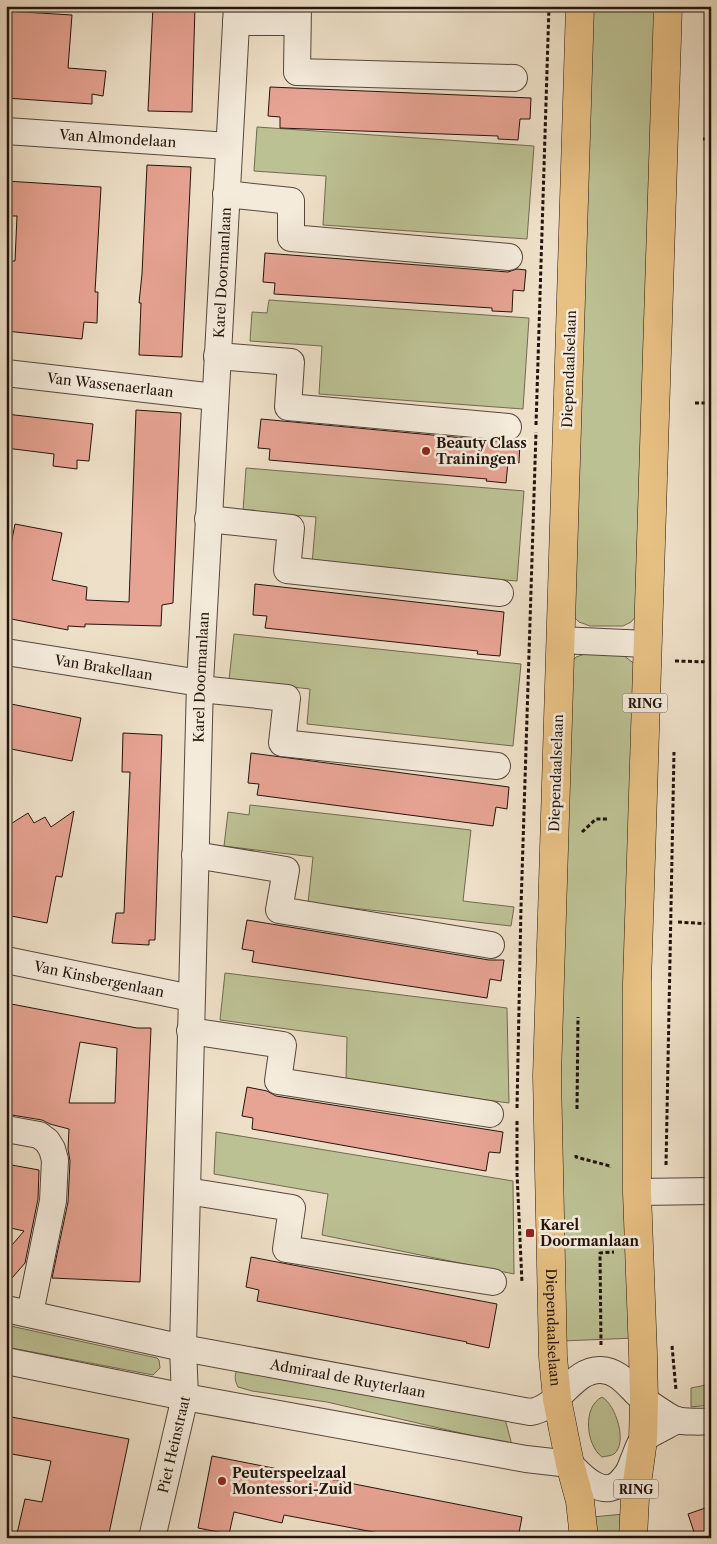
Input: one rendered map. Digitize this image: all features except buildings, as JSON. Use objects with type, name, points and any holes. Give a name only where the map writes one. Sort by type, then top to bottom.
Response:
[{"type":"main road","name":"Diependaalselaan","points":[[580,6],[547,1076],[553,1357],[557,1398],[570,1464],[580,1501],[584,1538]]},
{"type":"main road","name":"RING","points":[[633,1538],[635,1498],[643,1440],[644,1400],[644,1354],[637,1192],[637,984],[668,6]]},
{"type":"street","points":[[236,14],[298,14],[297,72],[514,78]]},
{"type":"street","name":"Karel Doormanlaan","points":[[183,1348],[200,686],[236,14]]},
{"type":"street","name":"Van Almondelaan","points":[[6,131],[229,146]]},
{"type":"street","points":[[226,194],[291,200],[292,238],[508,256]]},
{"type":"street","points":[[217,356],[291,362],[288,407],[508,427]]},
{"type":"street","name":"Van Wassenaerlaan","points":[[6,373],[215,397]]},
{"type":"street","points":[[208,519],[291,528],[287,570],[500,593]]},
{"type":"street","points":[[560,640],[647,644]]},
{"type":"street","name":"Van Brakellaan","points":[[6,652],[200,686],[287,698],[282,743],[497,766]]},
{"type":"street","points":[[195,855],[286,870],[279,910],[491,944]]},
{"type":"street","name":"Van Kinsbergenlaan","points":[[6,960],[191,998]]},
{"type":"street","points":[[190,1031],[283,1045],[278,1081],[490,1114]]},
{"type":"street","name":"Admiraal de Ruyterlaan","points":[[6,1129],[39,1135],[47,1141],[52,1149],[55,1160],[53,1201],[18,1311],[183,1348],[530,1412],[544,1409],[578,1378],[588,1372],[608,1371],[624,1380],[644,1400],[676,1420]]},
{"type":"street","points":[[187,1191],[292,1208],[286,1249],[493,1282]]},
{"type":"street","points":[[637,1192],[711,1191]]},
{"type":"street","name":"Piet Heinstraat","points":[[152,1538],[185,1397],[183,1348]]},
{"type":"street","points":[[6,1361],[185,1397],[526,1459],[570,1464],[593,1485],[601,1488],[618,1484],[624,1478],[643,1440],[676,1420],[711,1421]]},
{"type":"path","points":[[703,139],[711,140]]},
{"type":"path","points":[[694,403],[711,403]]},
{"type":"path","points":[[675,653],[675,661],[711,662]]},
{"type":"path","points":[[666,1191],[674,750]]},
{"type":"path","points":[[581,833],[596,819],[609,819]]},
{"type":"path","points":[[678,922],[711,924]]},
{"type":"path","points":[[577,1118],[578,1010]]},
{"type":"path","points":[[577,1147],[576,1157],[610,1166],[610,1176]]},
{"type":"path","points":[[601,1353],[600,1253],[614,1252],[613,1242]]},
{"type":"path","points":[[672,1345],[676,1373],[676,1420]]},
{"type":"green space","points":[[588,6],[660,6],[637,615],[631,622],[623,626],[590,626],[579,622],[572,615]]},
{"type":"green space","points":[[257,127],[534,146],[527,239],[323,225],[326,176],[254,171]]},
{"type":"green space","points":[[269,300],[529,318],[523,409],[319,394],[322,346],[250,341],[252,312],[267,313]]},
{"type":"green space","points":[[246,468],[524,491],[517,581],[312,564],[316,517],[243,511]]},
{"type":"green space","points":[[234,634],[521,664],[513,746],[307,724],[310,689],[229,680]]},
{"type":"green space","points":[[585,654],[623,655],[636,665],[635,1338],[561,1341],[557,1190],[570,663],[576,657]]},
{"type":"green space","points":[[250,805],[471,830],[463,901],[514,907],[511,926],[308,903],[313,857],[224,846],[228,812],[249,815]]},
{"type":"green space","points":[[225,973],[507,1008],[509,1103],[346,1081],[347,1037],[220,1020]]},
{"type":"green space","points":[[216,1132],[513,1181],[514,1274],[322,1235],[328,1194],[214,1174]]},
{"type":"green space","points":[[6,1325],[157,1358],[160,1368],[153,1375],[6,1347]]},
{"type":"green space","points":[[237,1370],[505,1419],[512,1445],[327,1402],[252,1391],[238,1387],[235,1378]]},
{"type":"green space","points":[[711,1384],[711,1405],[691,1407],[691,1388]]},
{"type":"green space","points":[[602,1397],[607,1401],[616,1416],[620,1442],[618,1449],[613,1455],[602,1457],[592,1444],[588,1426],[591,1409]]},
{"type":"green space","points":[[624,1514],[623,1538],[595,1538],[592,1517]]},
{"type":"place","name":"Beauty Class Trainingen","points":[[426,451]]},
{"type":"place","name":"Karel Doormanlaan","points":[[530,1233]]},
{"type":"place","name":"Peuterspeelzaal Montessori-Zuid","points":[[222,1481]]}]
